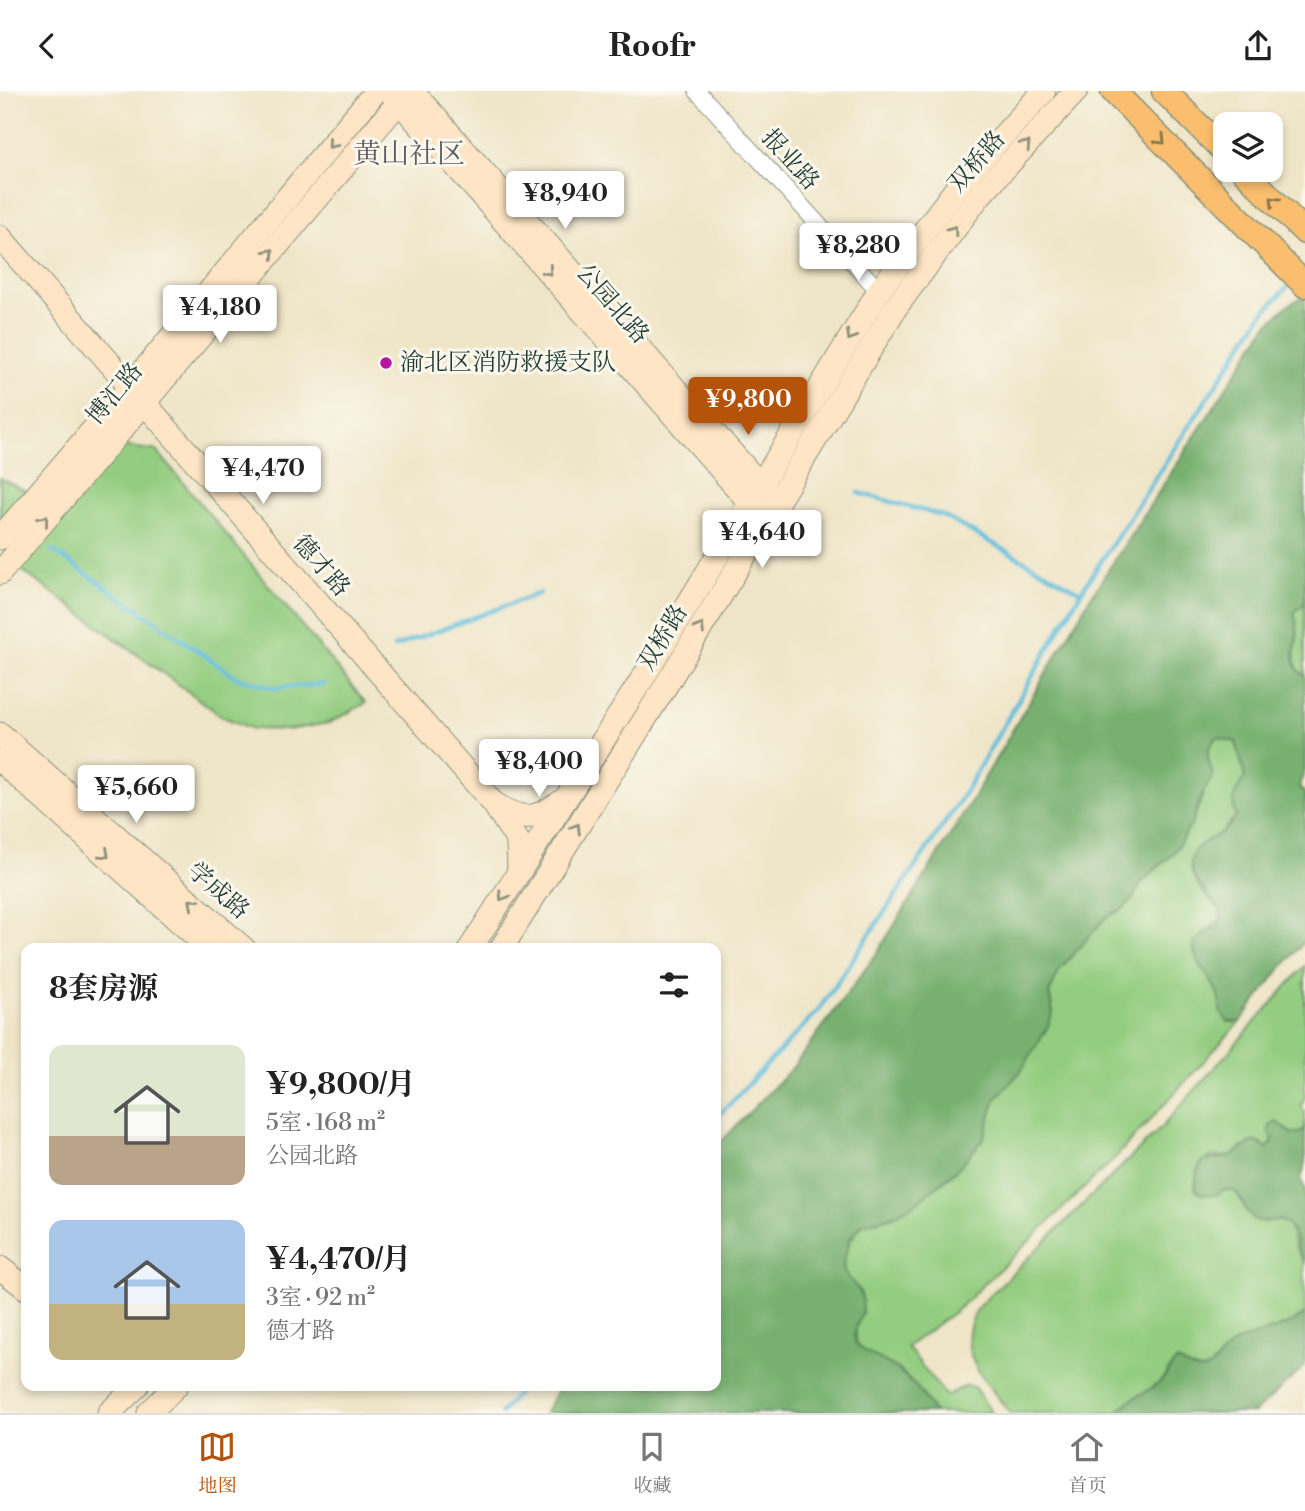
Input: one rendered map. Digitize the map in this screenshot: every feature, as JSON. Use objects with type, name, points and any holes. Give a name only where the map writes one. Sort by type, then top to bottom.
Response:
[{"type":"main road","name":"博汇路","points":[[0,573],[376,91]]},
{"type":"main road","name":"双桥路","points":[[504,943],[665,687],[971,188],[1044,91]]},
{"type":"main road","name":"双桥路","points":[[474,943],[646,673],[879,291],[971,188],[1076,91]]},
{"type":"main road","points":[[1114,91],[1305,285]]},
{"type":"main road","points":[[1164,91],[1213,140]]},
{"type":"main road","name":"博汇路","points":[[0,538],[137,394],[402,94]]},
{"type":"main road","name":"公园北路","points":[[402,94],[771,512]]},
{"type":"main road","points":[[1255,182],[1305,232]]},
{"type":"main road","name":"德才路","points":[[0,237],[493,803],[518,841],[519,870]]},
{"type":"main road","name":"学成路","points":[[0,734],[237,943]]},
{"type":"main road","name":"学成路","points":[[0,760],[203,943]]},
{"type":"main road","name":"德才路","points":[[493,803],[509,813],[530,817],[548,811],[565,799]]},
{"type":"main road","points":[[0,1268],[21,1285]]},
{"type":"main road","points":[[109,1413],[132,1391]]},
{"type":"main road","points":[[149,1413],[171,1391]]},
{"type":"street","name":"报业路","points":[[696,91],[879,291]]},
{"type":"green space","points":[[1305,295],[1305,603],[1294,612],[1297,628],[1295,662],[1305,676],[1305,771],[1299,787],[1305,793],[1305,941],[1240,1022],[1228,1022],[1220,1012],[1217,992],[1198,961],[1193,943],[1220,922],[1221,911],[1201,888],[1192,870],[1191,861],[1194,852],[1203,843],[1224,830],[1236,816],[1235,795],[1245,777],[1236,742],[1217,737],[1210,746],[1208,755],[1213,775],[1192,823],[1174,852],[1142,882],[1132,900],[1124,908],[1105,918],[1060,969],[1049,993],[1053,1012],[1047,1028],[1021,1071],[996,1098],[983,1140],[957,1169],[916,1203],[893,1216],[863,1224],[849,1242],[843,1264],[845,1274],[860,1291],[863,1302],[854,1334],[856,1344],[897,1368],[920,1391],[934,1413],[545,1413],[556,1391],[721,1391],[721,1142],[794,1066],[877,953],[967,808],[1090,598],[1267,325],[1287,306]]},
{"type":"green space","points":[[118,445],[157,451],[366,703],[329,723],[288,730],[253,729],[223,717],[16,566]]},
{"type":"green space","points":[[0,478],[28,492],[0,518]]},
{"type":"green space","points":[[1305,603],[1305,676],[1297,668],[1295,659],[1298,633],[1293,612]]},
{"type":"green space","points":[[1217,737],[1236,742],[1245,777],[1233,806],[1236,816],[1219,836],[1208,840],[1191,871],[1203,893],[1221,911],[1220,921],[1201,936],[1211,980],[1228,1022],[1240,1022],[1114,1159],[958,1309],[907,1347],[946,1396],[967,1385],[974,1387],[992,1413],[934,1413],[907,1376],[862,1350],[855,1340],[860,1291],[845,1275],[843,1264],[849,1242],[863,1224],[893,1216],[943,1182],[983,1140],[996,1098],[1021,1071],[1053,1012],[1049,993],[1060,969],[1105,918],[1124,908],[1132,900],[1142,882],[1174,852],[1192,823],[1213,775],[1208,755],[1210,746]]},
{"type":"green space","points":[[1305,966],[1305,1096],[1301,1106],[1305,1111],[1305,1129],[1300,1133],[1269,1133],[1273,1139],[1271,1145],[1266,1148],[1260,1143],[1241,1147],[1232,1156],[1210,1157],[1196,1172],[1224,1190],[1235,1191],[1246,1210],[1264,1222],[1279,1219],[1287,1224],[1304,1262],[1305,1314],[1289,1324],[1235,1343],[1207,1369],[1195,1370],[1177,1361],[1159,1383],[1131,1400],[1117,1413],[1010,1413],[981,1376],[970,1350],[968,1337],[971,1322],[979,1306],[1161,1128]]},
{"type":"green space","points":[[1277,1122],[1292,1134],[1305,1129],[1305,1163],[1301,1180],[1305,1189],[1305,1263],[1293,1231],[1286,1223],[1254,1219],[1235,1191],[1224,1190],[1216,1195],[1200,1194],[1195,1189],[1198,1169],[1204,1161],[1230,1156],[1255,1141],[1266,1148],[1271,1145],[1273,1139],[1269,1133],[1270,1126]]},
{"type":"green space","points":[[1305,1314],[1305,1366],[1254,1413],[1117,1413],[1131,1400],[1159,1383],[1177,1361],[1195,1370],[1207,1369],[1235,1343],[1289,1324]]},
{"type":"waterway","points":[[721,1113],[818,1011],[962,797],[1081,592],[1263,313],[1293,281]]},
{"type":"waterway","points":[[859,493],[943,516],[1081,592]]},
{"type":"waterway","points":[[52,550],[236,677],[274,688],[324,684]]},
{"type":"waterway","points":[[394,647],[540,593]]},
{"type":"waterway","points":[[501,1413],[520,1391]]},
{"type":"place","name":"渝北区消防救援支队","points":[[386,363]]},
{"type":"district","name":"黄山社区","points":[[409,154]]}]
